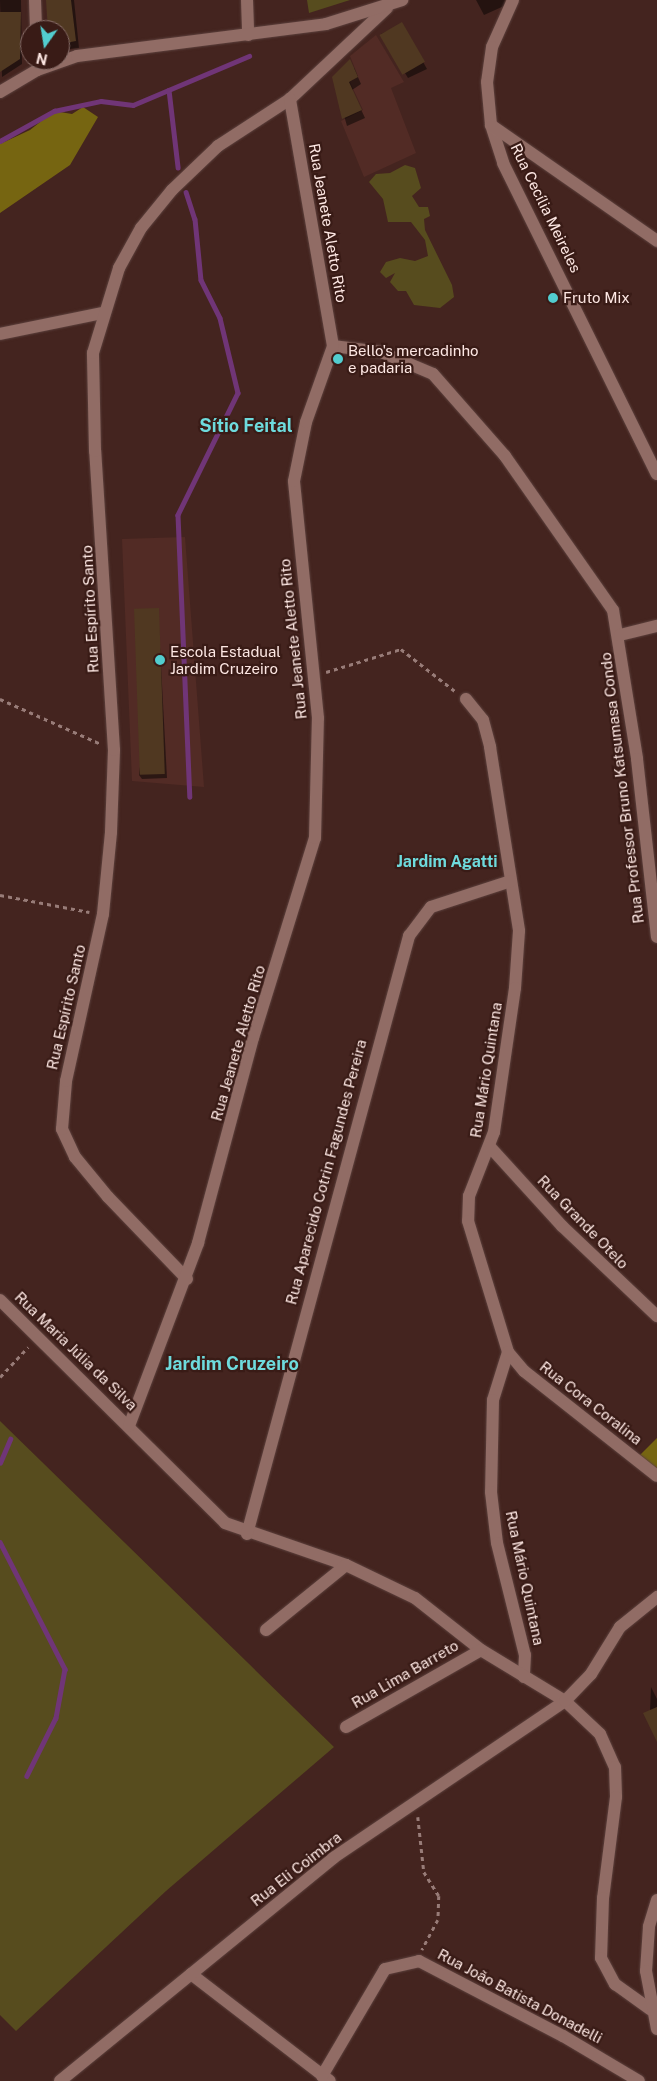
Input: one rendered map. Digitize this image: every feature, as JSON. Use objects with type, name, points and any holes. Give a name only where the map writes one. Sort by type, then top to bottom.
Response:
[{"type":"street","points":[[35,0],[36,20]]},
{"type":"street","points":[[247,0],[248,35]]},
{"type":"street","points":[[70,58],[326,24],[387,8],[402,0]]},
{"type":"street","name":"Rua Cecília Meireles","points":[[513,0],[492,47],[487,82],[491,125],[503,163],[657,474]]},
{"type":"street","name":"Rua Espírito Santo","points":[[187,1279],[108,1198],[75,1157],[62,1129],[66,1081],[103,914],[114,750],[92,396],[93,353],[102,313],[118,268],[141,228],[172,190],[218,146],[290,99],[387,8]]},
{"type":"street","points":[[0,92],[30,70]]},
{"type":"street","name":"Rua Jeanete Aletto Rito","points":[[129,1426],[187,1279],[253,1038],[315,838],[320,752],[294,481],[304,430],[333,346],[290,99]]},
{"type":"street","points":[[491,125],[657,241]]},
{"type":"street","points":[[0,334],[102,313]]},
{"type":"street","name":"Rua Professor Bruno Katsumasa Condo","points":[[333,346],[382,352],[434,374],[505,456],[613,610],[620,635],[657,937]]},
{"type":"street","points":[[620,635],[657,626]]},
{"type":"street","name":"Rua Mário Quintana","points":[[466,700],[483,720],[490,748],[511,881],[519,954],[490,1147],[469,1196],[468,1221],[508,1352],[493,1400],[491,1492],[497,1543],[524,1648],[524,1677]]},
{"type":"street","name":"Rua Aparecido Cotrin Fagundes Pereira","points":[[247,1534],[409,936],[431,907],[511,881]]},
{"type":"street","name":"Rua Grande Otelo","points":[[490,1147],[562,1226],[657,1316]]},
{"type":"street","name":"Rua Maria Júlia da Silva","points":[[0,1300],[129,1426],[196,1499],[247,1534],[346,1565],[415,1598],[481,1650],[565,1701],[600,1734],[615,1767],[601,1958],[615,1984],[650,2010]]},
{"type":"street","name":"Rua Cora Coralina","points":[[508,1352],[524,1370],[657,1476]]},
{"type":"street","points":[[266,1630],[346,1565]]},
{"type":"street","name":"Rua Eli Coimbra","points":[[60,2081],[334,1858],[565,1701],[591,1674],[620,1628],[657,1597]]},
{"type":"street","name":"Rua Lima Barreto","points":[[346,1727],[481,1650]]},
{"type":"street","points":[[657,1900],[646,1945],[650,2010],[657,2029]]},
{"type":"street","name":"Rua João Batista Donadelli","points":[[326,2079],[385,1969],[419,1961],[639,2081]]},
{"type":"street","points":[[191,1974],[326,2079]]},
{"type":"path","points":[[314,676],[401,649],[466,700]]},
{"type":"path","points":[[0,699],[114,750]]},
{"type":"path","points":[[0,895],[103,914]]},
{"type":"path","points":[[0,1378],[38,1336]]},
{"type":"path","points":[[417,1800],[424,1872],[439,1896],[438,1920],[426,1937],[419,1961]]},
{"type":"shaded area","points":[[307,0],[350,0],[309,13]]},
{"type":"shaded area","points":[[376,35],[404,82],[391,88],[416,153],[364,177],[341,121],[363,110],[350,82],[358,76],[350,56]]},
{"type":"shaded area","points":[[83,107],[98,117],[70,165],[0,213],[0,144],[30,130],[54,111],[72,114]]},
{"type":"shaded area","points":[[405,165],[415,168],[421,188],[412,196],[419,207],[428,207],[430,216],[424,219],[425,230],[452,285],[454,297],[440,308],[414,305],[406,291],[398,291],[390,282],[395,273],[386,278],[380,272],[386,262],[400,258],[415,261],[428,256],[425,240],[411,222],[388,222],[383,199],[369,182],[376,174],[390,173]]},
{"type":"shaded area","name":"Escola Estadual Jardim Cruzeiro","points":[[185,537],[204,787],[132,781],[122,539]]},
{"type":"shaded area","points":[[0,1421],[334,1747],[166,1891],[16,2031],[0,2015]]},
{"type":"shaded area","points":[[657,1438],[657,1469],[640,1455]]},
{"type":"building","points":[[46,0],[71,0],[76,41],[70,42],[70,20],[47,20]]},
{"type":"building","points":[[0,12],[21,12],[20,59],[0,72]]},
{"type":"building","points":[[402,22],[425,62],[402,75],[379,35]]},
{"type":"building","points":[[350,59],[358,77],[349,82],[362,110],[342,119],[332,77]]},
{"type":"building","points":[[159,608],[165,774],[140,775],[134,609]]},
{"type":"building","points":[[657,1707],[657,1742],[643,1713]]},
{"type":"waterway","points":[[0,141],[54,111],[101,101],[133,105],[249,56]]},
{"type":"waterway","points":[[169,90],[178,167]]},
{"type":"waterway","points":[[186,192],[195,219],[201,280],[220,318],[238,393],[178,515],[190,797]]},
{"type":"waterway","points":[[0,1463],[10,1439]]},
{"type":"waterway","points":[[0,1542],[65,1669],[56,1718],[27,1776]]},
{"type":"place","name":"Fruto Mix","points":[[553,298]]},
{"type":"place","name":"Bello's mercadinho e padaria","points":[[338,359]]},
{"type":"place","name":"Escola Estadual Jardim Cruzeiro","points":[[160,660]]},
{"type":"district","name":"Sítio Feital","points":[[246,426]]},
{"type":"district","name":"Jardim Agatti","points":[[447,862]]},
{"type":"district","name":"Jardim Cruzeiro","points":[[232,1364]]}]
